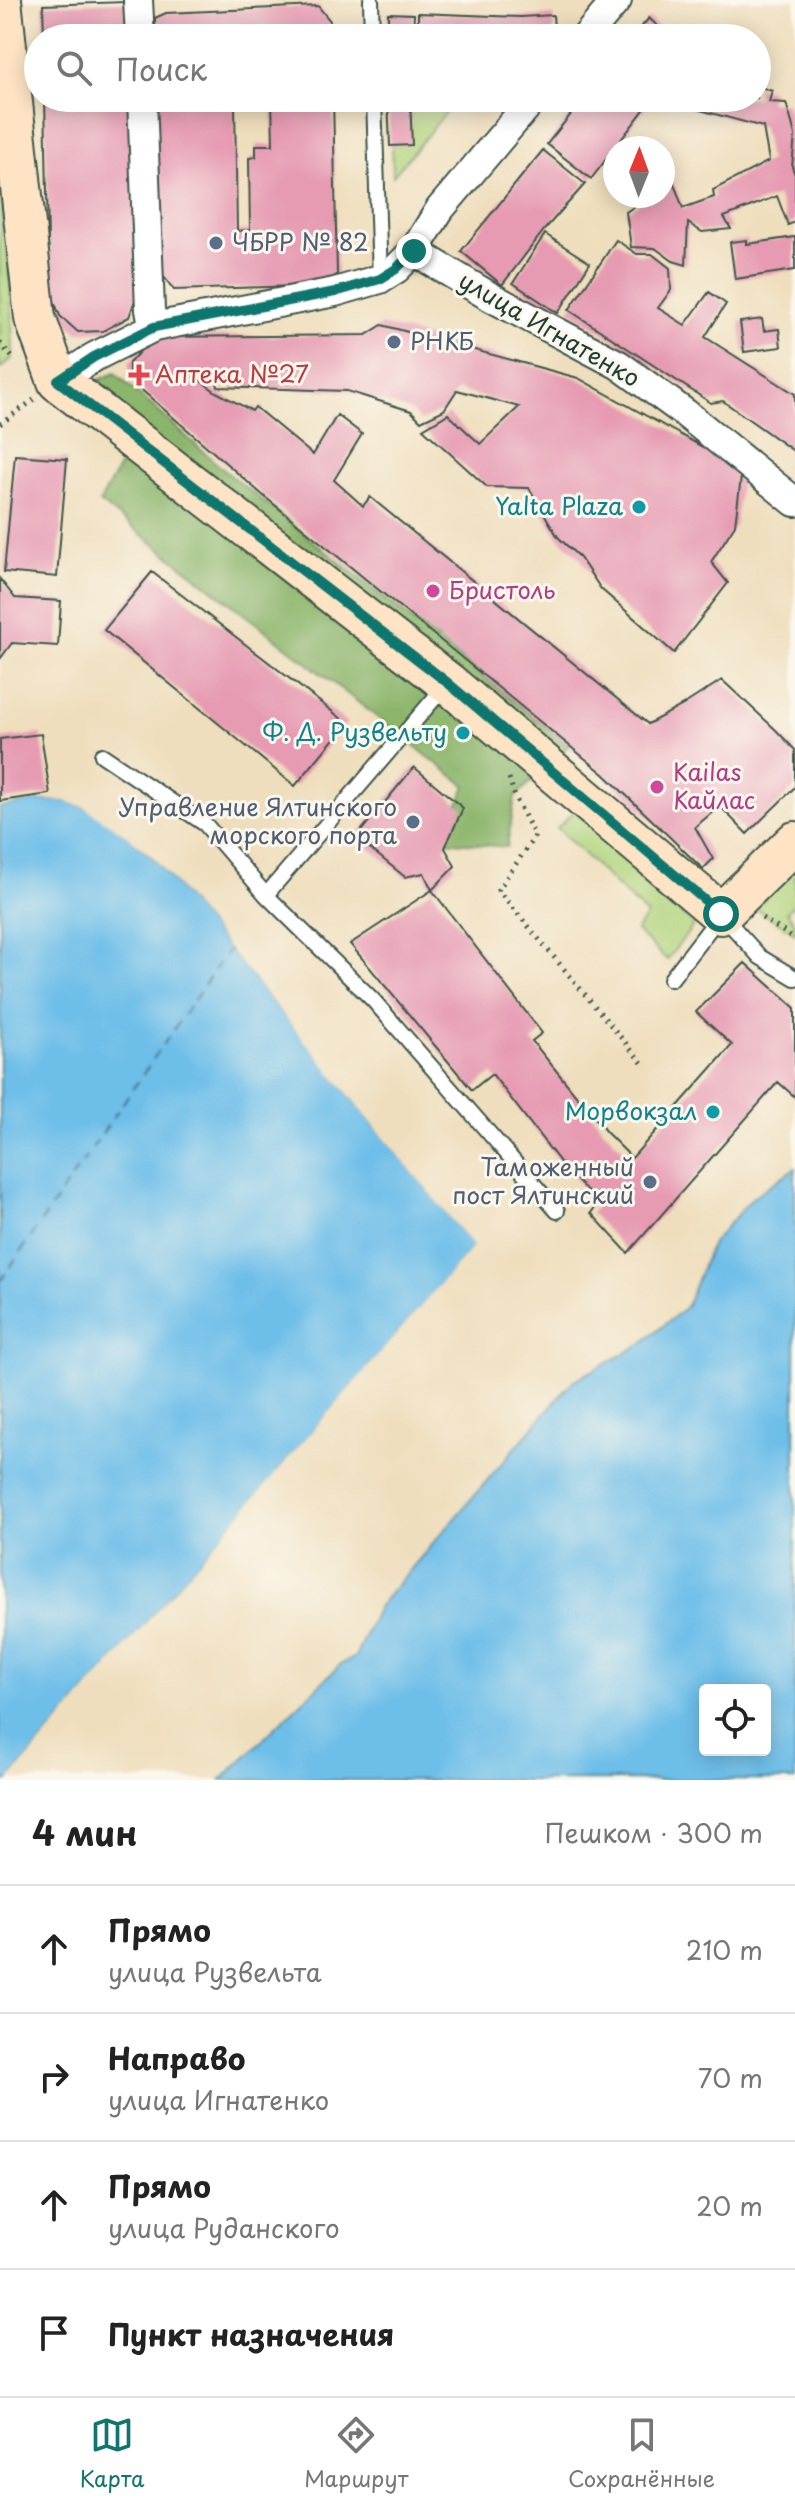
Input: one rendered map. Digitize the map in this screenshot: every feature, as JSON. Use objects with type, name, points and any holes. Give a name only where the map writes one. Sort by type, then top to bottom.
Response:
[{"type":"main road","points":[[1,0],[35,318],[58,381],[448,683],[721,914],[795,842]]},
{"type":"street","points":[[138,0],[139,24]]},
{"type":"street","points":[[597,24],[617,0]]},
{"type":"street","points":[[143,112],[150,310],[154,327]]},
{"type":"street","points":[[58,381],[94,357],[154,327],[335,292],[380,279],[396,269],[414,251],[440,209],[522,112]]},
{"type":"street","name":"улица Игнатенко","points":[[414,251],[489,296],[619,365],[685,413],[795,502]]},
{"type":"lane","points":[[371,0],[372,24]]},
{"type":"lane","points":[[374,112],[380,279]]},
{"type":"lane","points":[[266,895],[448,683]]},
{"type":"lane","points":[[102,755],[205,824],[266,895],[373,1000],[557,1211]]},
{"type":"lane","points":[[671,979],[721,914],[760,957],[795,978]]},
{"type":"path","points":[[0,424],[58,381]]},
{"type":"path","points":[[506,767],[515,797],[535,836],[498,890],[643,1064]]},
{"type":"green space","points":[[391,112],[446,112],[393,176]]},
{"type":"green space","points":[[0,164],[13,358],[0,369]]},
{"type":"green space","points":[[115,373],[225,471],[569,745],[515,797],[507,847],[443,841],[466,786],[100,502],[127,452],[71,392]]},
{"type":"green space","points":[[579,806],[703,913],[667,960],[636,931],[647,915],[557,828]]},
{"type":"green space","points":[[795,867],[795,903],[787,912],[795,923],[795,933],[755,908]]},
{"type":"water","points":[[40,800],[65,801],[90,810],[113,824],[155,859],[474,1246],[9,1780],[0,1780],[0,807]]},
{"type":"water","points":[[795,1168],[795,1780],[221,1780],[340,1665],[355,1657],[378,1607],[573,1381],[640,1345],[686,1307],[712,1243],[753,1197]]},
{"type":"pier","points":[[39,796],[65,797],[85,804],[129,832],[158,857],[478,1246],[13,1780],[9,1780],[473,1246],[155,859],[84,807],[65,801],[40,800],[0,807],[0,802]]},
{"type":"building","points":[[125,2],[126,24],[44,24],[43,5]]},
{"type":"building","points":[[318,6],[330,24],[155,24],[155,18],[166,13]]},
{"type":"building","points":[[388,13],[414,14],[414,24],[388,24]]},
{"type":"building","points":[[418,13],[521,17],[553,15],[554,24],[418,24]]},
{"type":"building","points":[[771,102],[786,103],[795,135],[792,167],[795,174],[795,222],[788,225],[777,196],[724,217],[731,229],[702,232],[688,223],[686,265],[673,261],[655,248],[631,247],[626,212],[632,208],[675,208],[675,186],[683,208],[714,197],[713,190],[769,161],[763,127],[707,112],[771,112]]},
{"type":"building","points":[[45,112],[130,112],[139,289],[129,317],[103,331],[78,332],[60,316],[49,289]]},
{"type":"building","points":[[154,112],[235,112],[237,231],[250,230],[249,158],[256,157],[256,145],[273,145],[272,112],[333,112],[337,274],[325,285],[174,290],[154,264]]},
{"type":"building","points":[[389,112],[411,112],[412,145],[390,146]]},
{"type":"building","points":[[573,112],[642,112],[624,136],[603,136],[603,163],[591,179],[547,144]]},
{"type":"building","points":[[543,150],[585,184],[502,285],[461,251]]},
{"type":"building","points":[[545,234],[590,263],[558,313],[513,283]]},
{"type":"building","points":[[795,237],[795,270],[735,279],[730,242],[747,240],[747,244]]},
{"type":"building","points":[[616,240],[637,254],[652,254],[670,268],[671,290],[658,308],[685,325],[709,292],[726,304],[705,337],[795,394],[795,452],[723,401],[711,403],[569,310]]},
{"type":"building","points":[[762,319],[764,331],[779,329],[781,347],[744,352],[740,322]]},
{"type":"building","points":[[382,325],[578,378],[742,469],[735,525],[711,562],[728,583],[674,653],[601,589],[580,558],[558,537],[529,488],[487,487],[423,429],[448,414],[480,444],[519,407],[457,390],[444,410],[421,421],[411,411],[347,391],[218,387],[215,373],[194,376],[252,411],[255,407],[313,455],[337,415],[362,434],[334,480],[363,506],[370,497],[648,724],[722,680],[776,730],[795,750],[795,787],[747,834],[720,806],[695,827],[713,859],[703,869],[604,774],[265,497],[129,379],[129,363],[153,337],[366,335]]},
{"type":"building","points":[[15,455],[67,459],[57,577],[4,572]]},
{"type":"building","points":[[152,572],[347,723],[295,786],[104,630]]},
{"type":"building","points":[[0,579],[15,598],[61,601],[58,646],[12,643],[0,659]]},
{"type":"building","points":[[41,734],[50,794],[0,801],[0,739]]},
{"type":"building","name":"Управление Ялтинского морского порта","points":[[414,767],[463,808],[445,848],[455,866],[432,890],[424,873],[405,877],[356,837]]},
{"type":"building","name":"Морвокзал","points":[[432,890],[542,1033],[532,1041],[606,1132],[632,1158],[732,1045],[696,1012],[745,963],[795,1008],[795,1097],[778,1082],[628,1253],[591,1213],[598,1203],[560,1162],[492,1074],[472,1090],[350,944]]},
{"type":"ferry route","points":[[0,1282],[229,949]]},
{"type":"place","name":"ЧБРР № 82","points":[[216,243]]},
{"type":"place","name":"РНКБ","points":[[394,342]]},
{"type":"place","name":"Аптека №27","points":[[139,375]]},
{"type":"place","name":"Yalta Plaza","points":[[639,507]]},
{"type":"place","name":"Бристоль","points":[[433,591]]},
{"type":"place","name":"Ф. Д. Рузвельту","points":[[463,733]]},
{"type":"place","name":"Kailas Кайлас","points":[[657,787]]},
{"type":"place","name":"Управление Ялтинского морского порта","points":[[413,822]]},
{"type":"place","name":"Морвокзал","points":[[713,1112]]},
{"type":"place","name":"Таможенный пост Ялтинский","points":[[650,1182]]},
{"type":"route","points":[[414,251],[396,269],[380,279],[335,292],[154,327],[94,357],[58,381],[448,683],[721,914]]}]
